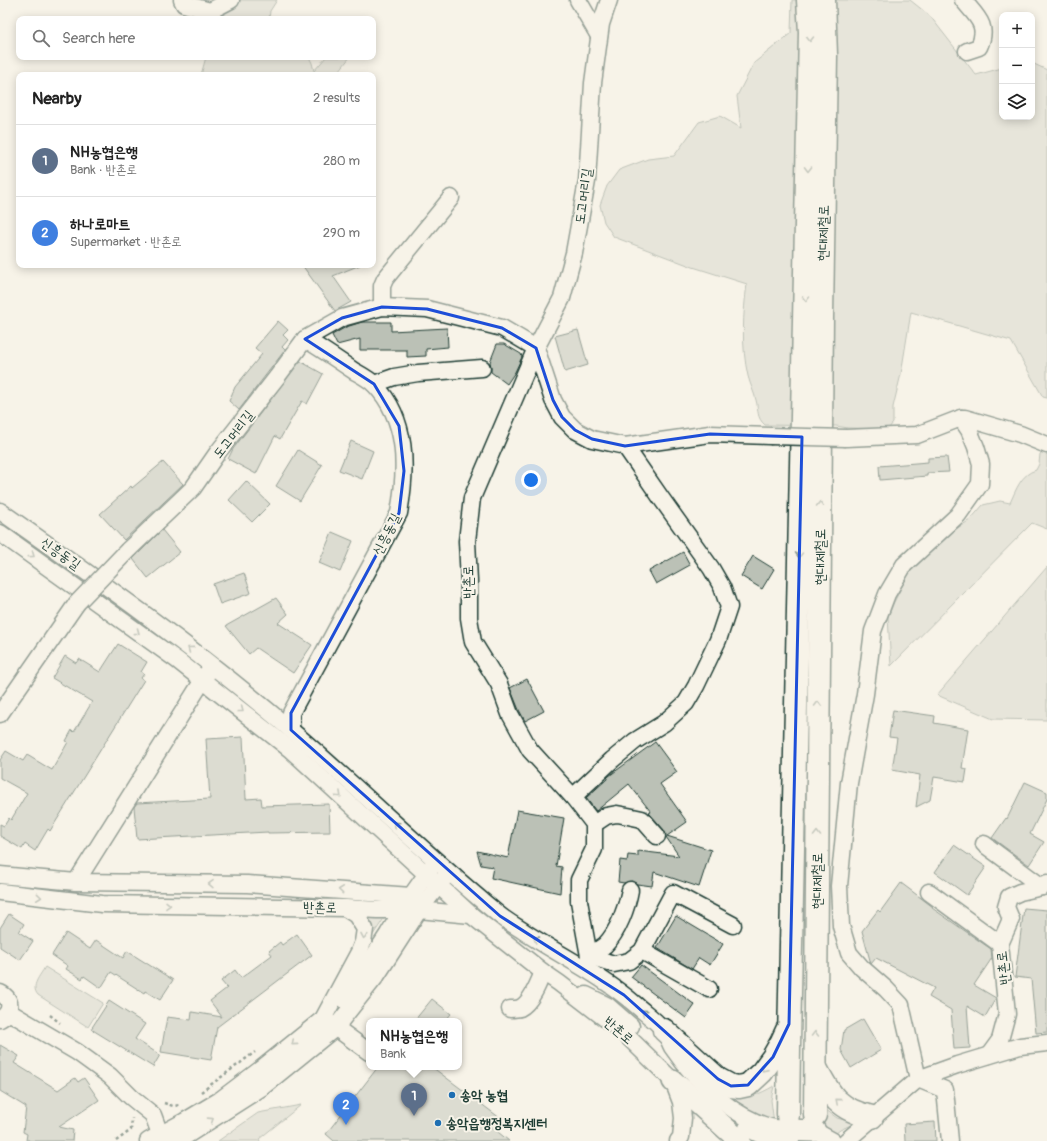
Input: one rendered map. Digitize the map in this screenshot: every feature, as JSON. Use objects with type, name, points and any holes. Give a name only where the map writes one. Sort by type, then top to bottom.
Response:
[{"type":"highway","name":"현대제철로","points":[[784,1131],[789,1024],[806,306],[810,32],[808,0]]},
{"type":"highway","name":"현대제철로","points":[[815,1129],[821,333],[826,55],[824,0]]},
{"type":"highway","points":[[664,1030],[718,1080],[731,1086],[740,1087],[748,1085],[762,1072],[782,1043],[789,1024]]},
{"type":"highway","points":[[815,1066],[829,1092],[836,1101],[858,1114],[872,1117]]},
{"type":"main road","points":[[673,1081],[740,1141]]},
{"type":"main road","points":[[784,1131],[815,1129]]},
{"type":"street","points":[[182,0],[184,4],[210,11],[231,0]]},
{"type":"street","points":[[578,0],[599,36]]},
{"type":"street","name":"도고머리길","points":[[0,714],[77,603],[128,550],[192,488],[305,338],[342,318],[382,307],[427,309],[502,328],[536,348],[562,298],[574,253],[587,181],[593,83],[599,36],[601,24],[610,0]]},
{"type":"street","points":[[963,0],[983,27],[984,37],[979,47],[967,51]]},
{"type":"street","points":[[382,307],[382,286],[385,279],[451,198]]},
{"type":"street","name":"신흥동길","points":[[291,730],[291,713],[399,513],[404,471],[403,450],[399,426],[387,402],[374,384],[305,338]]},
{"type":"street","points":[[536,348],[553,400],[562,417],[575,430],[592,439],[625,446],[710,434],[846,438],[917,435],[961,418],[1020,434],[1047,445]]},
{"type":"street","name":"반촌로","points":[[536,348],[472,498],[467,541],[469,618],[473,642],[499,684],[510,714],[522,738],[530,750],[573,797],[594,824]]},
{"type":"street","points":[[374,384],[394,377],[418,373],[482,368]]},
{"type":"street","points":[[918,1079],[901,1005],[886,989],[862,968],[849,953],[841,926],[839,886],[850,784],[865,694],[873,631],[888,594],[904,565],[958,515],[980,484],[981,464],[969,430],[961,418]]},
{"type":"street","points":[[573,797],[634,741],[664,723],[686,702],[696,686],[718,640],[729,607],[722,587],[711,568],[625,446]]},
{"type":"street","name":"신흥동길","points":[[0,511],[113,590],[212,666],[291,730],[429,862]]},
{"type":"street","points":[[0,533],[177,660],[429,862],[449,873],[500,916],[546,946],[599,977],[624,995],[664,1030],[672,1046],[684,1062],[718,1099],[758,1124],[784,1131]]},
{"type":"street","points":[[76,882],[212,666]]},
{"type":"street","points":[[589,956],[579,901],[579,880],[594,849],[594,824],[606,816],[617,814],[628,816],[642,819],[657,836]]},
{"type":"street","points":[[984,844],[1044,885]]},
{"type":"street","points":[[366,1050],[323,1019],[344,1001],[388,934],[429,862]]},
{"type":"street","name":"반촌로","points":[[429,862],[438,885],[471,915],[624,1033],[673,1081]]},
{"type":"street","points":[[178,1141],[262,1088],[335,1028],[377,975],[419,910],[449,873]]},
{"type":"street","name":"반촌로","points":[[0,875],[76,882],[247,884],[411,896]]},
{"type":"street","name":"반촌로","points":[[989,1055],[1000,1040],[1008,1014],[1000,944],[1012,919],[1006,907],[1009,897],[1044,885]]},
{"type":"street","points":[[589,956],[604,946],[613,935],[620,921],[630,890]]},
{"type":"street","name":"반촌로","points":[[0,892],[102,904],[345,908],[356,915],[365,930],[363,942],[323,1019],[220,1100],[158,1139]]},
{"type":"street","points":[[929,892],[1000,944]]},
{"type":"street","points":[[589,956],[614,964],[629,961],[642,951],[673,893],[733,925]]},
{"type":"street","points":[[345,908],[419,910],[471,915]]},
{"type":"street","points":[[642,951],[709,989]]},
{"type":"street","points":[[510,1010],[520,1008],[527,1002],[538,984],[543,972]]},
{"type":"street","points":[[559,983],[608,1006],[653,1047],[724,1116],[784,1131]]},
{"type":"street","points":[[0,993],[5,996],[10,1003],[4,1015],[77,1052],[110,1076],[131,1097],[153,1115],[158,1139]]},
{"type":"street","points":[[846,1141],[872,1117],[918,1079],[1020,1046],[1047,1043]]},
{"type":"street","points":[[918,1079],[945,1090],[950,1141]]},
{"type":"street","points":[[673,1081],[682,1102],[683,1118],[681,1137],[678,1141]]},
{"type":"street","points":[[815,1129],[833,1141]]},
{"type":"path","points":[[50,1015],[63,1025]]},
{"type":"path","points":[[197,1095],[260,1048]]},
{"type":"path","points":[[159,1101],[173,1106],[184,1104]]},
{"type":"path","points":[[116,1141],[131,1130],[131,1115]]},
{"type":"highlighted area","points":[[382,307],[427,309],[502,328],[536,348],[553,400],[562,417],[575,430],[592,439],[625,446],[710,434],[802,437],[789,1024],[773,1057],[748,1085],[731,1086],[718,1079],[624,995],[500,916],[291,730],[291,713],[399,513],[404,471],[399,426],[374,384],[305,339],[342,318]]},
{"type":"shaded area","points":[[231,0],[277,0],[270,11],[269,16],[210,16],[210,11]]},
{"type":"shaded area","points":[[792,0],[910,0],[930,16],[976,75],[999,69],[999,120],[1035,120],[1035,64],[1047,70],[1047,398],[1043,397],[1011,341],[911,312],[901,374],[893,407],[893,423],[888,429],[848,428],[836,426],[765,425],[759,416],[744,353],[744,307],[747,284],[693,267],[614,237],[604,222],[600,205],[607,186],[619,170],[648,159],[674,156],[699,122],[720,116],[741,128],[737,96],[754,63],[791,33]]},
{"type":"shaded area","points":[[205,60],[310,60],[314,71],[323,60],[348,60],[338,72],[202,72]]},
{"type":"shaded area","points":[[1047,448],[1047,529],[1032,523],[891,666],[888,617],[909,573],[934,543],[970,520],[983,505],[1000,501],[1010,503],[1017,488],[1026,475],[1036,470],[1039,464],[1040,454]]},
{"type":"shaded area","points":[[1047,567],[1047,720],[993,719],[937,695]]},
{"type":"shaded area","points":[[389,911],[371,938],[371,925],[365,913]]},
{"type":"shaded area","points":[[45,967],[103,1003],[88,1027],[38,995],[35,985],[38,977]]},
{"type":"shaded area","points":[[707,1079],[725,1091],[739,1097],[754,1095],[774,1086],[771,1100],[774,1123],[754,1117]]},
{"type":"shaded area","points":[[301,1105],[259,1139],[260,1141],[218,1141],[258,1113]]},
{"type":"shaded area","points":[[822,1107],[837,1118],[855,1123],[840,1130],[826,1141]]},
{"type":"building","points":[[304,268],[353,268],[333,276],[351,302],[335,311]]},
{"type":"building","points":[[278,321],[288,330],[283,335],[288,340],[282,347],[285,350],[239,410],[229,401],[235,387],[262,354],[255,348]]},
{"type":"building","points":[[362,322],[391,322],[391,331],[447,328],[448,347],[426,349],[426,356],[407,357],[407,350],[360,350],[360,339],[337,345],[332,335],[346,327]]},
{"type":"building","points":[[578,330],[588,365],[565,372],[555,336]]},
{"type":"building","points":[[497,344],[504,344],[521,354],[522,357],[507,384],[491,372],[490,362]]},
{"type":"building","points":[[300,361],[323,374],[307,404],[302,401],[280,439],[275,436],[256,474],[228,459],[233,449]]},
{"type":"building","points":[[351,441],[373,451],[362,479],[339,470]]},
{"type":"building","points":[[298,450],[322,465],[300,501],[276,486]]},
{"type":"building","points":[[947,457],[949,472],[927,473],[927,476],[880,480],[879,466],[928,462],[928,458]]},
{"type":"building","points":[[163,462],[183,484],[124,540],[100,514],[131,486],[132,488]]},
{"type":"building","points":[[246,481],[270,504],[252,522],[229,500]]},
{"type":"building","points":[[162,530],[180,552],[148,578],[133,559]]},
{"type":"building","points":[[332,532],[353,541],[340,572],[319,563]]},
{"type":"building","points":[[683,552],[690,565],[656,584],[649,571]]},
{"type":"building","points":[[753,556],[774,569],[762,589],[741,576]]},
{"type":"building","points":[[244,573],[251,593],[220,604],[213,584]]},
{"type":"building","points":[[276,598],[288,614],[278,623],[312,645],[293,673],[256,648],[249,654],[226,626]]},
{"type":"building","points":[[118,644],[147,662],[141,672],[144,674],[141,678],[144,680],[50,831],[48,829],[35,851],[25,844],[22,849],[0,836],[0,824],[4,826],[9,818],[11,820],[27,793],[0,778],[0,760],[6,751],[23,761],[27,755],[52,770],[68,742],[66,741],[72,730],[74,732],[92,702],[52,678],[65,656],[76,663],[79,659],[100,672]]},
{"type":"building","points":[[527,679],[544,711],[525,721],[510,688]]},
{"type":"building","points":[[893,710],[935,716],[934,723],[968,729],[962,768],[967,769],[965,782],[934,777],[930,800],[916,807],[920,775],[892,770],[897,738],[889,737]]},
{"type":"building","points":[[243,737],[246,799],[261,798],[262,806],[329,804],[330,832],[268,832],[137,839],[134,807],[137,803],[210,799],[206,739]]},
{"type":"building","points":[[655,742],[677,772],[660,784],[687,822],[667,836],[711,850],[699,887],[654,872],[652,886],[637,884],[632,881],[624,883],[618,882],[620,860],[627,861],[628,855],[638,856],[638,851],[679,856],[666,837],[664,830],[649,813],[651,812],[629,784],[596,811],[586,798],[609,776]]},
{"type":"building","points":[[1025,782],[1047,792],[1047,799],[1030,834],[1044,842],[1029,865],[992,838],[1006,818],[1007,819]]},
{"type":"building","points":[[517,810],[564,818],[556,866],[562,867],[560,893],[491,878],[493,867],[481,865],[477,851],[508,858]]},
{"type":"building","points":[[954,845],[986,867],[967,895],[935,872]]},
{"type":"building","points":[[901,883],[933,907],[932,908],[991,949],[992,958],[974,985],[996,998],[985,1017],[967,1006],[970,1048],[954,1049],[951,1010],[929,997],[934,988],[876,958],[871,964],[862,931],[878,910],[880,912]]},
{"type":"building","points":[[1024,908],[1047,910],[1047,1032],[1036,1033],[1031,979],[1015,977]]},
{"type":"building","points":[[9,914],[24,924],[19,932],[33,941],[20,960],[0,947],[0,928]]},
{"type":"building","points":[[676,916],[723,944],[710,965],[699,958],[692,969],[657,948]]},
{"type":"building","points":[[66,933],[90,949],[96,940],[123,958],[127,951],[173,980],[160,1000],[145,991],[144,993],[111,972],[101,988],[84,976],[82,979],[66,969],[68,966],[52,955]]},
{"type":"building","points":[[297,934],[312,955],[217,1027],[211,1060],[161,1052],[167,1017],[191,1020],[192,1012],[222,1017],[210,1001],[227,988],[221,981],[235,970],[241,978],[272,955],[269,951],[280,942],[282,945]]},
{"type":"building","points":[[641,965],[695,1005],[686,1018],[631,977]]},
{"type":"building","points":[[432,999],[451,1014],[448,1018],[416,1018]]},
{"type":"building","points":[[109,1001],[145,1024],[135,1039],[160,1055],[153,1067],[91,1029]]},
{"type":"building","points":[[863,1019],[881,1050],[851,1068],[841,1050],[844,1030]]},
{"type":"building","points":[[0,1045],[19,1056],[14,1063],[58,1090],[75,1078],[78,1082],[84,1078],[99,1100],[59,1127],[73,1130],[72,1141],[26,1140],[27,1134],[23,1132],[26,1107],[0,1091]]},
{"type":"building","points":[[376,1070],[436,1070],[500,1118],[493,1128],[509,1141],[334,1141],[326,1134]]},
{"type":"building","points":[[935,1122],[936,1141],[905,1141],[904,1124]]},
{"type":"place","name":"송악 농협","points":[[452,1095]]},
{"type":"place","name":"NH농협은행","points":[[414,1116]]},
{"type":"place","name":"송악읍행정복지센터","points":[[438,1123]]},
{"type":"place","name":"하나로마트","points":[[346,1125]]}]
